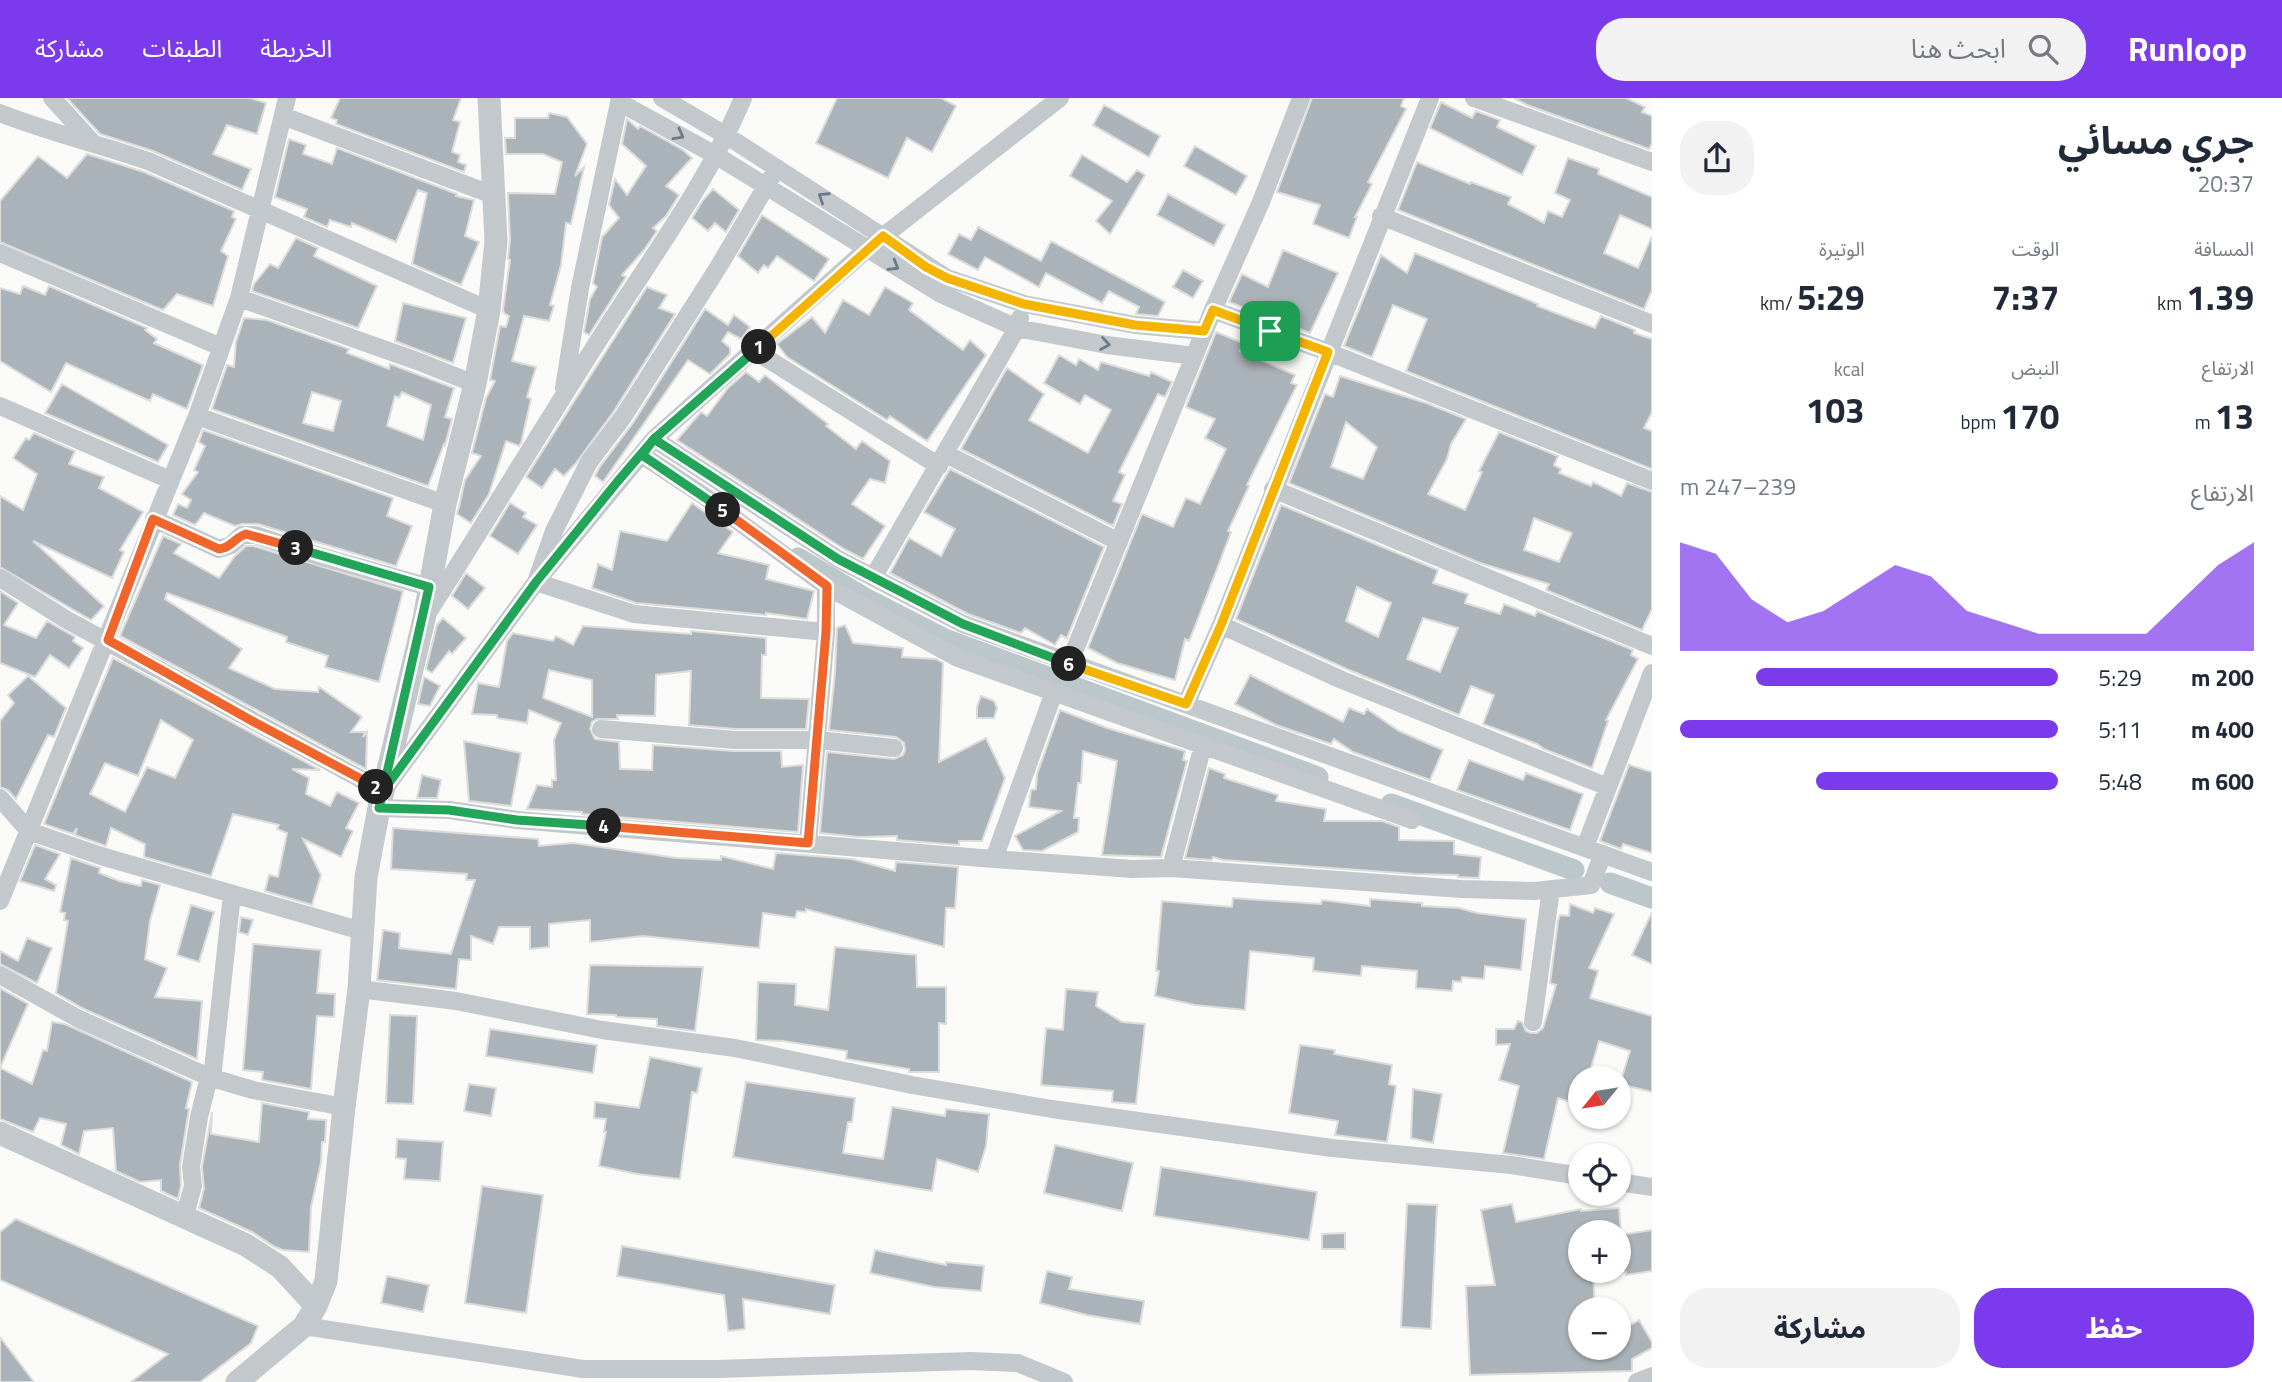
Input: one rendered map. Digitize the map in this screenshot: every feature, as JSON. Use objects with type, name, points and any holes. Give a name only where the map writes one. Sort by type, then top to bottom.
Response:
[{"type":"street","points":[[52,98],[92,142]]},
{"type":"street","points":[[237,1382],[304,1326],[326,1281],[359,989],[366,877],[489,310],[496,241],[489,98]]},
{"type":"street","points":[[662,98],[727,136],[883,236],[941,294],[1017,328],[1107,345],[1194,356]]},
{"type":"street","points":[[424,619],[493,512],[563,395],[717,156],[743,98]]},
{"type":"street","points":[[381,799],[536,582],[654,439],[867,249],[1060,98]]},
{"type":"street","points":[[1069,664],[1204,331],[1261,202],[1301,98]]},
{"type":"street","points":[[1186,704],[1221,625],[1430,98]]},
{"type":"street","points":[[1474,98],[1652,162]]},
{"type":"street","points":[[563,395],[580,288],[620,100],[717,156],[867,249],[922,274],[947,278],[1024,304],[1135,325],[1204,331]]},
{"type":"street","points":[[0,901],[197,416],[239,298],[285,107],[493,195]]},
{"type":"street","points":[[0,113],[41,129],[92,142],[148,161],[489,310]]},
{"type":"street","points":[[536,582],[554,531],[589,462],[624,417],[777,168]]},
{"type":"street","points":[[1381,216],[1652,324]]},
{"type":"street","points":[[0,253],[221,347]]},
{"type":"street","points":[[239,298],[475,384]]},
{"type":"street","points":[[874,576],[1017,328],[1024,304]]},
{"type":"street","points":[[1213,310],[1328,352],[1652,481]]},
{"type":"street","points":[[755,351],[942,460],[1119,542]]},
{"type":"street","points":[[0,406],[170,480]]},
{"type":"street","points":[[197,416],[445,505]]},
{"type":"street","points":[[654,439],[838,559],[963,624],[1652,872]]},
{"type":"street","points":[[642,455],[704,496],[827,586],[958,658],[1412,820]]},
{"type":"street","points":[[1273,489],[1652,646]]},
{"type":"street","points":[[153,519],[219,549],[231,545],[242,535],[255,535],[429,587]]},
{"type":"street","points":[[0,578],[67,620],[254,722],[381,799],[517,820],[994,859],[1132,869],[1171,868],[1462,889],[1535,891],[1591,885],[1603,854]]},
{"type":"street","points":[[536,582],[634,614],[826,632]]},
{"type":"street","points":[[808,843],[826,632],[827,586]]},
{"type":"street","points":[[1221,625],[1342,680],[1608,787]]},
{"type":"street","points":[[1585,846],[1652,673]]},
{"type":"street","points":[[994,859],[1054,692]]},
{"type":"street","points":[[601,729],[735,740],[817,740],[894,748]]},
{"type":"street","points":[[1171,868],[1203,745]]},
{"type":"street","points":[[0,798],[29,831],[101,856],[362,931]]},
{"type":"street","points":[[1533,1022],[1551,889]]},
{"type":"street","points":[[184,1218],[193,1186],[191,1167],[199,1117],[211,1078],[232,894]]},
{"type":"street","points":[[0,975],[79,1019],[211,1078],[253,1090],[344,1107]]},
{"type":"street","points":[[359,989],[456,1001],[602,1030],[735,1048],[912,1085],[1052,1109],[1332,1149],[1511,1165],[1568,1174]]},
{"type":"street","points":[[0,1133],[264,1255],[280,1267],[316,1306]]},
{"type":"street","points":[[1631,1184],[1652,1187]]},
{"type":"street","points":[[304,1326],[583,1370],[718,1368],[753,1374],[971,1361],[1018,1363],[1055,1380]]},
{"type":"street","points":[[702,1382],[718,1368]]},
{"type":"street","points":[[1637,1382],[1652,1376]]},
{"type":"building","points":[[67,98],[250,98],[266,103],[257,134],[227,125],[213,154],[251,169],[242,190],[153,151],[100,134]]},
{"type":"building","points":[[340,98],[461,98],[453,120],[460,122],[452,152],[460,155],[458,162],[466,165],[464,172],[336,124],[337,120],[331,118]]},
{"type":"building","points":[[837,98],[941,98],[956,106],[932,152],[907,138],[888,178],[816,143]]},
{"type":"building","points":[[1312,98],[1404,98],[1401,106],[1406,109],[1368,182],[1372,184],[1355,217],[1349,238],[1313,224],[1320,205],[1277,192]]},
{"type":"building","points":[[1514,98],[1626,98],[1645,107],[1642,112],[1652,116],[1652,143],[1649,149]]},
{"type":"building","points":[[1441,102],[1472,118],[1476,111],[1500,120],[1497,127],[1536,146],[1522,175],[1430,128]]},
{"type":"building","points":[[1104,105],[1160,136],[1149,157],[1093,125]]},
{"type":"building","points":[[549,113],[567,117],[587,144],[575,176],[584,167],[571,224],[566,223],[561,265],[550,305],[554,306],[549,321],[524,316],[512,361],[536,367],[527,397],[531,399],[521,443],[519,446],[506,441],[489,494],[471,523],[457,514],[465,480],[481,456],[472,453],[486,398],[495,381],[490,380],[500,326],[506,327],[509,316],[503,310],[510,260],[508,193],[555,194],[562,162],[543,154],[506,154],[505,138],[515,138],[515,118],[548,118]]},
{"type":"building","points":[[627,119],[638,129],[640,126],[692,158],[666,186],[679,195],[666,216],[653,228],[657,231],[644,250],[622,275],[626,277],[589,335],[584,332],[590,299],[597,287],[593,283],[602,237],[619,218],[609,205],[615,179],[627,195],[646,166],[622,144]]},
{"type":"building","points":[[289,139],[306,145],[303,154],[332,164],[337,148],[457,194],[456,196],[474,200],[465,236],[479,242],[461,285],[412,264],[427,193],[418,190],[396,242],[352,223],[351,227],[330,220],[327,227],[304,217],[307,209],[275,197]]},
{"type":"building","points":[[1195,146],[1247,176],[1236,195],[1184,166]]},
{"type":"building","points":[[87,154],[144,172],[234,211],[232,217],[236,219],[221,251],[228,256],[213,306],[177,294],[163,310],[0,242],[0,201],[38,156],[67,178]]},
{"type":"building","points":[[1082,155],[1127,182],[1137,170],[1145,175],[1110,234],[1096,221],[1112,201],[1070,176]]},
{"type":"building","points":[[1568,158],[1599,169],[1598,174],[1652,197],[1652,229],[1620,215],[1604,253],[1638,268],[1652,236],[1652,290],[1644,309],[1398,210],[1417,162],[1470,184],[1471,182],[1511,197],[1508,204],[1544,223],[1548,211],[1562,217],[1570,200],[1555,193]]},
{"type":"building","points":[[713,189],[739,210],[726,232],[715,223],[708,231],[692,218]]},
{"type":"building","points":[[1168,194],[1225,225],[1214,246],[1157,215]]},
{"type":"building","points":[[762,215],[829,259],[814,281],[777,256],[768,268],[764,265],[758,273],[738,256]]},
{"type":"building","points":[[978,227],[1041,261],[1051,241],[1165,302],[1158,316],[1136,314],[1139,307],[1109,291],[1102,303],[1046,273],[1039,287],[985,257],[978,270],[948,254],[959,234],[971,240]]},
{"type":"building","points":[[296,238],[318,248],[314,256],[377,286],[358,328],[252,291],[254,284],[270,264],[278,268]]},
{"type":"building","points":[[1283,250],[1338,273],[1310,333],[1229,302],[1242,274],[1268,287]]},
{"type":"building","points":[[1415,253],[1595,328],[1601,316],[1652,339],[1652,412],[1644,428],[1652,431],[1652,469],[1406,371],[1427,319],[1393,305],[1372,357],[1344,346],[1381,255],[1407,273]]},
{"type":"building","points":[[1183,270],[1203,281],[1193,298],[1173,287]]},
{"type":"building","points":[[23,286],[45,295],[49,286],[147,328],[145,330],[157,339],[154,343],[203,365],[187,409],[153,394],[150,401],[66,363],[51,392],[0,361],[0,288],[20,294]]},
{"type":"building","points":[[647,287],[667,295],[659,308],[675,314],[614,411],[576,463],[564,476],[555,469],[542,488],[526,477]]},
{"type":"building","points":[[885,287],[913,303],[909,310],[963,350],[970,340],[986,355],[927,441],[890,416],[887,420],[787,357],[777,344],[812,317],[825,333],[843,300],[869,315]]},
{"type":"building","points":[[403,303],[466,318],[453,363],[395,341]]},
{"type":"building","points":[[705,309],[728,325],[734,315],[750,327],[741,339],[728,332],[722,341],[730,348],[730,354],[710,374],[688,360],[603,482],[595,476],[599,468],[633,423]]},
{"type":"building","points":[[244,318],[267,320],[349,349],[347,353],[389,369],[390,364],[454,388],[445,417],[452,419],[445,445],[428,486],[212,409],[227,365],[234,367],[236,342]],"holes":[[[312,392],[341,401],[333,431],[303,423]],[[402,392],[431,405],[423,440],[387,426],[395,396],[399,398]]]},
{"type":"building","points":[[1216,332],[1243,343],[1240,351],[1295,375],[1291,383],[1297,385],[1247,485],[1249,486],[1228,531],[1231,532],[1189,641],[1185,639],[1175,680],[1117,663],[1088,648],[1142,514],[1173,527],[1186,498],[1200,504],[1226,449],[1205,438],[1215,419],[1186,407]]},
{"type":"building","points":[[1059,355],[1076,365],[1079,359],[1098,370],[1101,362],[1149,376],[1151,372],[1172,382],[1165,397],[1158,394],[1119,472],[1125,475],[1113,501],[1122,504],[1113,526],[961,449],[1007,368],[1044,394],[1029,420],[1088,453],[1111,410],[1085,395],[1080,404],[1044,383]]},
{"type":"building","points":[[746,372],[759,382],[765,375],[856,449],[862,441],[890,461],[885,483],[870,479],[852,504],[885,526],[863,559],[677,440],[701,412],[707,416],[728,388]]},
{"type":"building","points":[[1340,376],[1426,403],[1466,419],[1428,494],[1465,510],[1482,472],[1479,471],[1499,432],[1558,456],[1554,465],[1561,469],[1559,473],[1591,486],[1593,482],[1621,496],[1627,483],[1652,492],[1652,609],[1642,630],[1546,590],[1549,584],[1480,563],[1289,483],[1325,394],[1333,397]],"holes":[[[1346,422],[1377,447],[1363,479],[1331,467]],[[1534,518],[1572,533],[1559,562],[1524,550]]]},
{"type":"building","points":[[62,384],[168,445],[158,462],[45,413]]},
{"type":"building","points":[[203,430],[393,498],[387,516],[412,526],[396,566],[258,524],[235,526],[204,513],[195,525],[173,515],[178,504],[187,508],[191,500],[182,494],[198,472],[194,470],[205,446],[199,442]]},
{"type":"building","points":[[34,433],[75,451],[69,464],[104,477],[99,488],[143,512],[120,550],[124,552],[112,578],[33,541],[104,606],[91,620],[0,567],[0,496],[23,510],[37,474],[13,458],[26,438],[29,440]]},
{"type":"building","points":[[950,469],[1104,547],[1067,638],[1061,635],[1055,645],[1025,628],[1021,633],[968,614],[890,573],[909,538],[941,556],[955,529],[924,512]]},
{"type":"building","points":[[510,503],[526,513],[523,517],[537,525],[518,554],[490,536]]},
{"type":"building","points":[[692,503],[733,532],[718,553],[769,565],[766,579],[814,591],[807,619],[766,613],[636,603],[592,588],[598,564],[612,570],[620,531],[667,541]]},
{"type":"building","points":[[1281,505],[1438,570],[1433,583],[1468,594],[1465,603],[1500,614],[1504,604],[1535,616],[1537,611],[1633,650],[1631,655],[1638,659],[1606,720],[1608,721],[1592,768],[1483,724],[1494,695],[1471,686],[1459,715],[1349,670],[1236,619]],"holes":[[[1357,587],[1391,603],[1378,637],[1346,621]],[[1423,618],[1458,628],[1440,672],[1407,659]]]},
{"type":"building","points":[[163,536],[181,544],[174,553],[219,578],[235,556],[246,546],[253,546],[403,591],[379,682],[325,667],[328,656],[286,642],[287,637],[167,593],[165,599],[242,649],[229,668],[275,689],[318,692],[319,687],[362,717],[351,732],[365,732],[363,737],[367,732],[366,769],[120,636]]},
{"type":"building","points":[[466,573],[485,588],[468,609],[452,596]]},
{"type":"building","points":[[0,591],[18,603],[4,625],[36,638],[47,621],[75,637],[73,641],[83,648],[69,668],[50,655],[35,677],[0,663]]},
{"type":"building","points":[[443,618],[466,638],[452,654],[449,651],[432,673],[426,669],[437,625]]},
{"type":"building","points":[[845,625],[853,643],[903,648],[902,657],[936,659],[943,663],[939,762],[986,738],[1005,778],[982,841],[959,841],[959,845],[897,840],[897,836],[859,837],[820,833],[827,752],[894,759],[903,755],[905,750],[904,743],[896,737],[829,730],[837,628]]},
{"type":"building","points":[[583,626],[766,638],[766,655],[762,655],[761,698],[809,699],[806,729],[735,729],[689,725],[691,671],[656,675],[655,716],[617,715],[618,719],[597,719],[592,722],[590,729],[595,739],[619,742],[620,769],[652,770],[653,745],[734,751],[781,751],[782,767],[803,765],[798,832],[527,809],[537,785],[552,787],[552,780],[556,780],[554,740],[561,723],[529,710],[527,723],[497,718],[497,715],[472,714],[478,683],[499,687],[507,641],[513,633],[553,641],[556,636],[573,645]],"holes":[[[549,670],[592,680],[592,717],[543,698]]]},
{"type":"building","points":[[113,658],[320,770],[292,769],[309,778],[306,794],[330,806],[337,792],[359,803],[346,828],[353,831],[341,857],[303,839],[321,875],[312,905],[265,891],[269,875],[278,877],[287,833],[277,829],[279,825],[233,814],[211,876],[144,857],[145,844],[111,828],[106,846],[75,835],[77,828],[73,834],[44,824]],"holes":[[[161,720],[193,740],[175,778],[147,767],[125,812],[90,794],[105,763],[138,776]]]},
{"type":"building","points":[[1250,675],[1343,722],[1349,708],[1364,714],[1367,709],[1399,731],[1443,750],[1430,780],[1353,752],[1334,739],[1331,744],[1276,725],[1235,704]]},
{"type":"building","points":[[28,676],[66,708],[54,737],[48,735],[16,799],[8,790],[0,787],[0,721],[14,703],[8,695]]},
{"type":"building","points":[[424,677],[440,686],[430,706],[418,704]]},
{"type":"building","points":[[981,696],[994,701],[997,708],[994,718],[977,718]]},
{"type":"building","points":[[1060,710],[1107,728],[1185,751],[1183,760],[1187,761],[1161,857],[1102,855],[1117,761],[1083,751],[1081,783],[1078,783],[1074,818],[1079,818],[1078,832],[1042,851],[1023,850],[1015,836],[1061,811],[1029,807],[1031,790],[1036,789],[1037,774]]},
{"type":"building","points":[[464,741],[521,753],[511,806],[469,801]]},
{"type":"building","points":[[1469,760],[1523,780],[1526,773],[1583,794],[1570,830],[1457,790]]},
{"type":"building","points":[[1629,765],[1652,772],[1652,853],[1623,844],[1621,849],[1600,841]]},
{"type":"building","points":[[1209,768],[1225,774],[1224,778],[1278,795],[1276,801],[1326,809],[1324,821],[1382,821],[1399,827],[1399,840],[1454,841],[1454,854],[1481,857],[1479,878],[1223,860],[1213,857],[1212,860],[1185,858]]},
{"type":"building","points":[[422,775],[441,780],[437,798],[417,798]]},
{"type":"building","points":[[393,828],[538,839],[539,846],[573,843],[677,858],[721,860],[721,856],[773,869],[776,853],[852,859],[895,871],[896,862],[958,867],[955,908],[946,908],[944,947],[806,909],[806,912],[797,911],[795,918],[763,913],[759,948],[643,936],[590,942],[590,920],[549,924],[549,947],[530,949],[530,927],[499,927],[493,944],[471,936],[471,960],[459,959],[456,989],[377,980],[383,930],[400,933],[399,948],[451,954],[475,880],[466,880],[467,874],[391,869]]},
{"type":"building","points":[[35,845],[60,854],[45,879],[56,885],[54,891],[20,881]]},
{"type":"building","points":[[71,858],[100,868],[99,873],[119,881],[141,886],[142,880],[160,885],[150,921],[145,959],[167,968],[155,997],[202,1001],[197,1059],[84,1009],[56,993],[68,921],[64,920],[65,913],[60,912]]},
{"type":"building","points":[[1233,898],[1321,904],[1322,900],[1370,906],[1370,899],[1422,903],[1422,906],[1459,908],[1526,919],[1521,970],[1485,966],[1484,979],[1462,977],[1461,982],[1453,981],[1452,991],[1416,988],[1417,971],[1362,966],[1361,976],[1313,971],[1314,958],[1250,951],[1245,1010],[1195,1005],[1155,996],[1159,971],[1156,971],[1162,901],[1232,907]]},
{"type":"building","points":[[1570,904],[1593,913],[1595,908],[1614,914],[1589,968],[1598,971],[1590,998],[1652,1016],[1652,1092],[1631,1087],[1631,1066],[1625,1066],[1630,1051],[1599,1041],[1592,1066],[1568,1066],[1568,1101],[1558,1098],[1544,1159],[1503,1153],[1519,1086],[1499,1080],[1510,1044],[1496,1045],[1496,1029],[1514,1029],[1518,1021],[1531,1033],[1537,1033],[1543,1028],[1556,985],[1550,983],[1558,921],[1560,915],[1569,916]]},
{"type":"building","points":[[191,905],[214,912],[199,962],[177,955]]},
{"type":"building","points":[[1652,912],[1652,964],[1632,955]]},
{"type":"building","points":[[241,917],[253,920],[248,935],[239,932]]},
{"type":"building","points":[[27,938],[52,948],[37,983],[0,964],[0,951],[18,961]]},
{"type":"building","points":[[253,944],[321,950],[317,993],[335,994],[334,1017],[317,1016],[311,1089],[262,1080],[263,1072],[243,1070]]},
{"type":"building","points":[[835,947],[916,955],[917,987],[946,987],[946,1024],[939,1023],[939,1072],[909,1072],[909,1069],[846,1059],[847,1051],[783,1041],[756,1040],[758,982],[796,984],[795,1005],[828,1010]]},
{"type":"building","points":[[590,965],[703,967],[695,1031],[657,1026],[657,1019],[587,1014]]},
{"type":"building","points":[[0,988],[28,1004],[0,1068]]},
{"type":"building","points":[[1066,989],[1098,992],[1096,1006],[1122,1022],[1145,1024],[1136,1104],[1112,1102],[1113,1091],[1041,1085],[1046,1028],[1063,1030]]},
{"type":"building","points":[[390,1015],[417,1016],[413,1104],[386,1103]]},
{"type":"building","points":[[52,1022],[65,1024],[192,1082],[186,1108],[189,1109],[180,1165],[181,1185],[178,1199],[161,1191],[161,1180],[140,1182],[116,1171],[113,1128],[84,1131],[79,1154],[61,1145],[66,1124],[40,1118],[33,1132],[0,1119],[0,1068],[32,1084],[43,1050],[47,1051]]},
{"type":"building","points":[[490,1029],[597,1045],[593,1073],[486,1056]]},
{"type":"building","points":[[1300,1045],[1335,1050],[1334,1054],[1392,1065],[1389,1084],[1396,1086],[1387,1142],[1335,1135],[1338,1121],[1289,1113]]},
{"type":"building","points":[[650,1057],[702,1068],[697,1093],[692,1092],[680,1179],[599,1166],[606,1119],[594,1118],[595,1102],[639,1108]]},
{"type":"building","points":[[746,1082],[855,1098],[852,1122],[848,1122],[843,1153],[883,1159],[892,1107],[945,1116],[946,1109],[989,1114],[986,1146],[978,1172],[937,1159],[932,1191],[733,1157]]},
{"type":"building","points":[[469,1084],[496,1088],[491,1116],[464,1111]]},
{"type":"building","points":[[1413,1089],[1442,1094],[1433,1143],[1411,1138]]},
{"type":"building","points":[[262,1103],[309,1112],[308,1119],[326,1120],[325,1142],[322,1142],[321,1162],[311,1207],[309,1252],[275,1247],[252,1232],[199,1208],[204,1189],[202,1167],[212,1112],[211,1134],[259,1142]]},
{"type":"building","points":[[397,1139],[443,1142],[440,1181],[404,1179],[406,1159],[396,1158]]},
{"type":"building","points":[[1055,1145],[1133,1163],[1122,1211],[1044,1193]]},
{"type":"building","points":[[1161,1167],[1317,1192],[1309,1240],[1154,1216]]},
{"type":"building","points":[[482,1186],[543,1195],[526,1313],[465,1303]]},
{"type":"building","points":[[1407,1204],[1437,1205],[1431,1329],[1401,1327]]},
{"type":"building","points":[[1512,1204],[1516,1222],[1581,1209],[1619,1208],[1620,1220],[1568,1220],[1568,1283],[1594,1283],[1594,1297],[1568,1297],[1568,1360],[1631,1360],[1631,1324],[1639,1320],[1652,1342],[1652,1348],[1632,1359],[1632,1371],[1470,1375],[1466,1286],[1495,1285],[1481,1210]]},
{"type":"building","points":[[16,1219],[258,1326],[251,1343],[200,1382],[131,1382],[168,1354],[0,1280],[0,1232]]},
{"type":"building","points":[[1652,1230],[1652,1271],[1631,1274],[1631,1233]]},
{"type":"building","points":[[1345,1233],[1345,1249],[1322,1249],[1322,1234]]},
{"type":"building","points":[[622,1246],[835,1285],[830,1314],[743,1299],[745,1329],[728,1331],[724,1295],[617,1276]]},
{"type":"building","points":[[875,1250],[946,1265],[946,1262],[984,1266],[981,1291],[934,1287],[870,1273]]},
{"type":"building","points":[[1047,1271],[1072,1277],[1069,1289],[1144,1301],[1140,1324],[1040,1303]]},
{"type":"building","points":[[387,1276],[429,1285],[423,1312],[381,1303]]},
{"type":"building","points":[[0,1337],[34,1382],[0,1382]]},
{"type":"waterway","points":[[798,558],[865,598],[945,639],[1318,777]]},
{"type":"waterway","points":[[1391,804],[1574,870]]},
{"type":"waterway","points":[[1610,883],[1652,898]]},
{"type":"route","points":[[1270,331],[1213,310],[1204,331],[1135,325],[1024,304],[947,278],[926,267],[883,236],[654,439],[536,582],[383,791],[108,640],[153,519],[219,549],[231,545],[242,535],[255,535],[429,587],[424,619],[403,705],[383,791],[379,808],[449,810],[517,820],[808,843],[826,632],[827,586],[704,496],[642,455],[654,439],[838,559],[963,624],[1186,704],[1221,625],[1328,352],[1270,331]]}]
